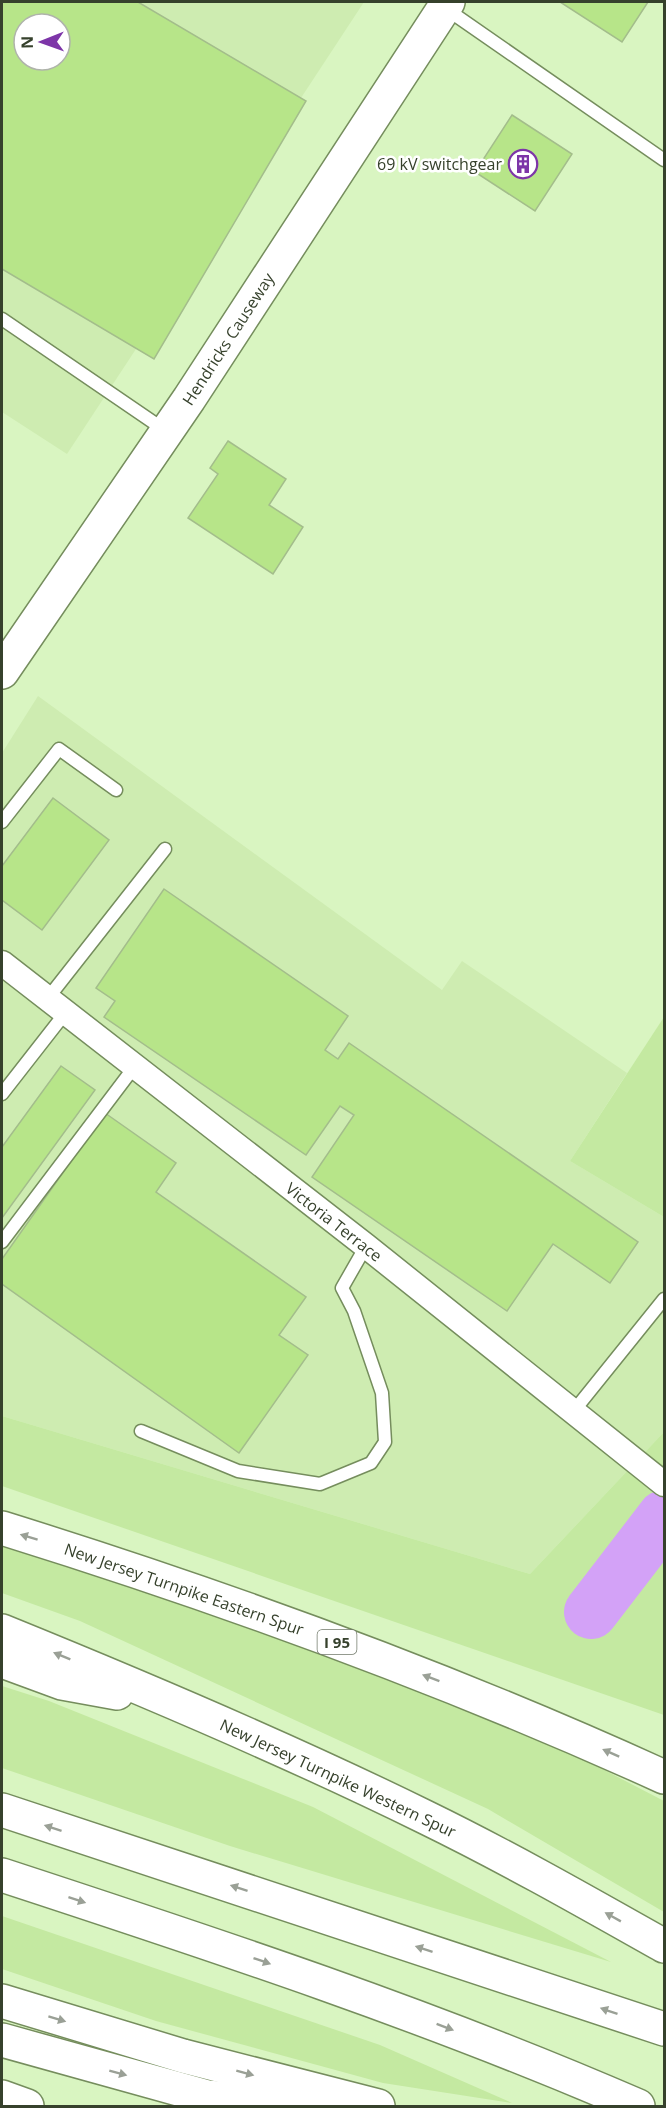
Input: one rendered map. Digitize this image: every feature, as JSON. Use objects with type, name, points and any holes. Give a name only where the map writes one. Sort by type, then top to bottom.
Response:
[{"type":"main road","name":"Hendricks Causeway","points":[[2,672],[166,431],[446,5]]},
{"type":"main road","name":"New Jersey Turnpike Eastern Spur","points":[[2,1528],[192,1590],[332,1641],[517,1712],[664,1777]]},
{"type":"main road","name":"New Jersey Turnpike Western Spur","points":[[2,1631],[174,1703],[426,1817],[664,1946]]},
{"type":"main road","points":[[2,1661],[62,1683],[174,1703]]},
{"type":"main road","points":[[2,1810],[664,2029]]},
{"type":"main road","points":[[2,1875],[362,1996],[491,2045],[638,2106]]},
{"type":"main road","points":[[2,2001],[183,2056],[378,2106]]},
{"type":"main road","points":[[2,2040],[207,2097],[321,2106]]},
{"type":"main road","points":[[2,2097],[27,2106]]},
{"type":"street","name":"Victoria Terrace","points":[[4,971],[57,1005],[366,1246],[664,1484]]},
{"type":"lane","points":[[446,5],[664,160]]},
{"type":"lane","points":[[2,319],[166,431]]},
{"type":"lane","points":[[2,822],[59,749],[116,790]]},
{"type":"lane","points":[[2,1094],[57,1005],[165,849]]},
{"type":"lane","points":[[2,1242],[135,1066]]},
{"type":"lane","points":[[141,1431],[238,1471],[320,1484],[371,1463],[385,1442],[382,1393],[354,1311],[342,1288],[366,1246]]},
{"type":"lane","points":[[573,1412],[664,1299]]},
{"type":"shaded area","points":[[2,2],[364,2],[67,454],[2,412]]},
{"type":"shaded area","points":[[38,696],[442,990],[462,961],[627,1073],[570,1161],[664,1217],[664,1432],[530,1574],[2,1416],[2,753]]},
{"type":"shaded area","points":[[664,1017],[664,1217],[570,1161]]},
{"type":"shaded area","points":[[2,1416],[530,1574],[664,1432],[664,1715],[2,1486]]},
{"type":"shaded area","points":[[2,1534],[92,1556],[583,1759],[664,1801],[664,1912],[488,1809],[80,1621],[2,1593]]},
{"type":"shaded area","points":[[2,1686],[49,1701],[313,1807],[611,1962],[230,1846],[2,1768]]},
{"type":"shaded area","points":[[2,1916],[380,2045],[512,2103],[383,2083],[156,2021],[2,1969]]},
{"type":"building","points":[[2,2],[138,2],[306,101],[154,359],[2,269]]},
{"type":"building","points":[[560,2],[648,2],[622,42]]},
{"type":"building","name":"69 kV switchgear","points":[[512,115],[572,154],[535,211],[475,172]]},
{"type":"building","points":[[228,441],[286,479],[269,505],[303,527],[273,574],[188,518],[218,474],[210,468]]},
{"type":"building","points":[[53,798],[109,840],[42,930],[2,900],[2,866]]},
{"type":"building","points":[[164,889],[348,1016],[325,1050],[338,1059],[349,1043],[638,1242],[610,1283],[553,1244],[507,1311],[312,1177],[354,1115],[340,1106],[306,1155],[104,1017],[115,1001],[96,988]]},
{"type":"building","points":[[61,1066],[95,1090],[2,1218],[2,1147]]},
{"type":"building","points":[[105,1113],[176,1163],[156,1192],[306,1297],[279,1335],[308,1355],[239,1453],[2,1284],[2,1259]]},
{"type":"waterway","points":[[591,1612],[664,1517]]},
{"type":"place","name":"69 kV switchgear","points":[[523,164]]}]
